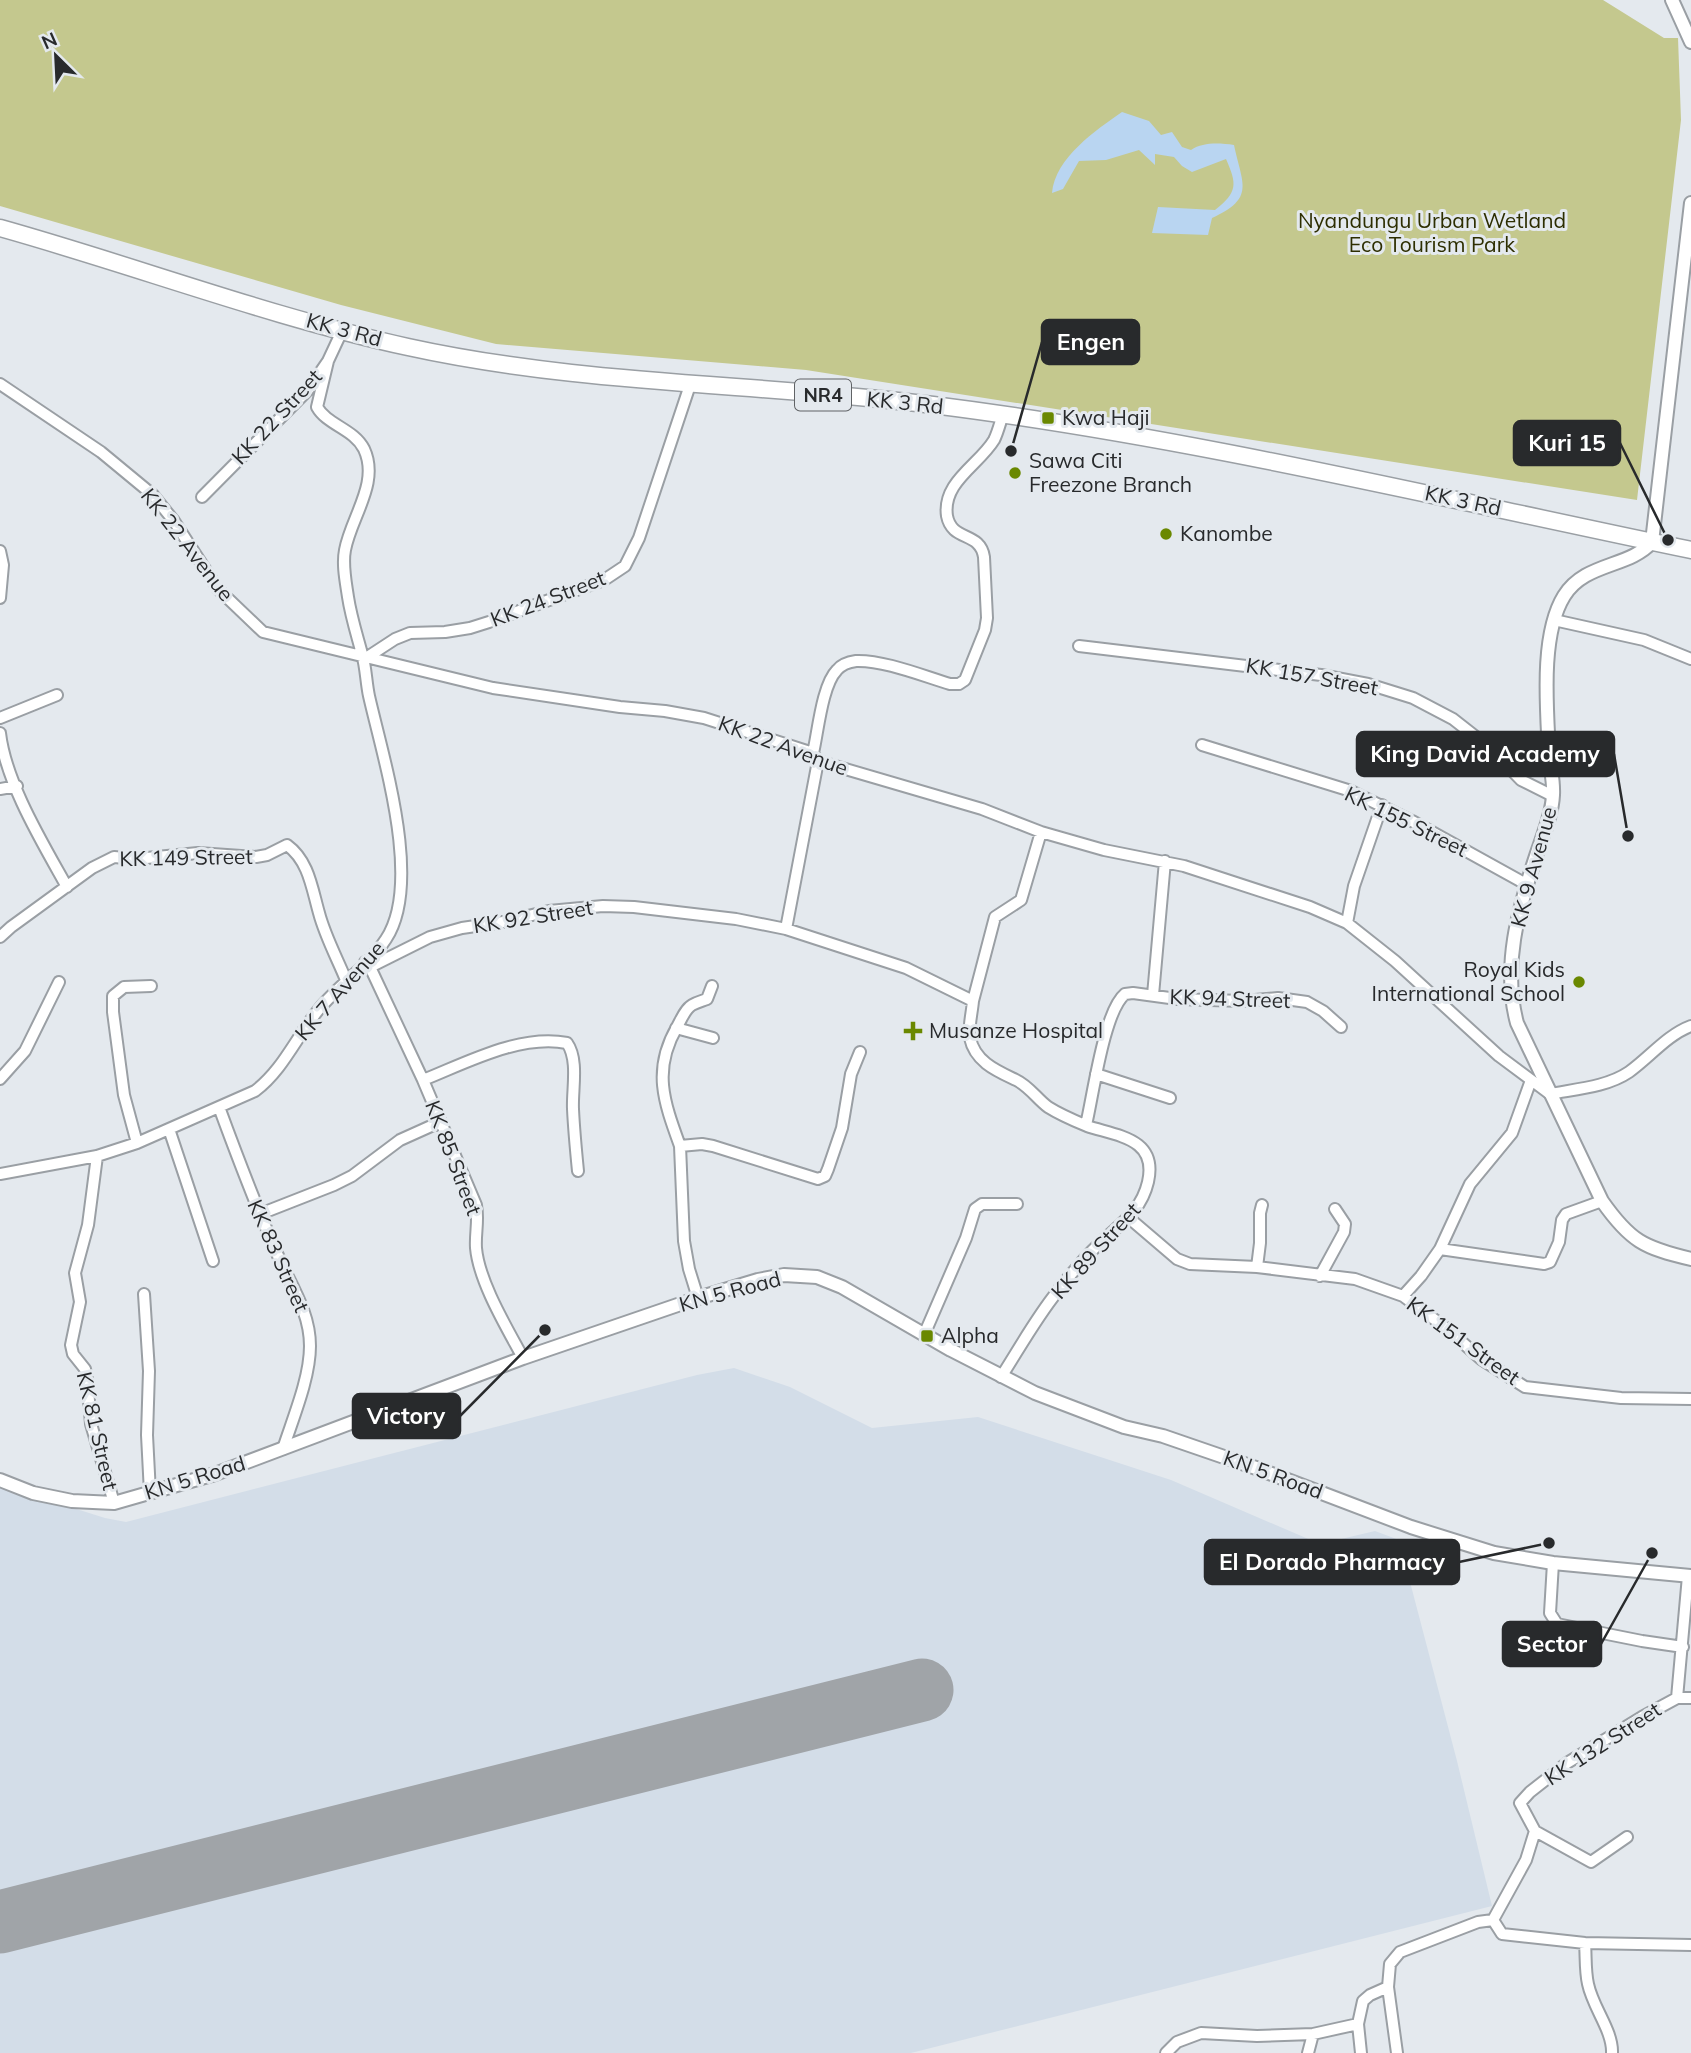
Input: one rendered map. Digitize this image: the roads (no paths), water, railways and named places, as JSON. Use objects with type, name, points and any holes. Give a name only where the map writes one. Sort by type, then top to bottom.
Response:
[{"type":"highway","name":"KK 3 Rd","points":[[0,228],[342,331],[410,348],[602,378],[903,402],[1003,414],[1371,481],[1691,550]]},
{"type":"main road","points":[[1672,0],[1688,28],[1691,42]]},
{"type":"main road","points":[[1652,542],[1691,203]]},
{"type":"main road","name":"KK 9 Avenue","points":[[1652,542],[1640,553],[1604,566],[1572,585],[1564,595],[1554,620],[1547,672],[1553,796],[1518,915],[1511,1001],[1517,1023],[1602,1201],[1619,1225],[1639,1241],[1657,1250],[1691,1259]]},
{"type":"main road","name":"KN 5 Road","points":[[0,1480],[33,1493],[72,1501],[114,1503],[215,1474],[523,1358],[698,1298],[758,1280],[784,1276],[817,1277],[842,1287],[1001,1377],[1074,1409],[1256,1468],[1454,1541],[1494,1553],[1553,1563],[1690,1576]]},
{"type":"street","name":"KK 22 Street","points":[[202,497],[308,390],[328,361],[342,331]]},
{"type":"street","name":"KK 7 Avenue","points":[[0,1174],[97,1156],[137,1143],[255,1091],[269,1081],[300,1033],[346,980],[368,965],[386,938],[396,914],[401,887],[401,862],[391,794],[369,694],[366,656],[352,623],[345,551],[369,479],[362,445],[317,407],[328,361]]},
{"type":"street","name":"KK 22 Avenue","points":[[0,384],[62,424],[130,474],[153,495],[174,521],[218,589],[263,632],[493,688],[704,718],[816,757],[982,809],[1041,832],[1104,850],[1165,861],[1300,903],[1347,923],[1395,961],[1499,1056],[1550,1094]]},
{"type":"street","name":"KK 24 Street","points":[[366,656],[410,633],[457,630],[489,622],[604,580],[625,566],[639,538],[690,385]]},
{"type":"street","points":[[786,929],[828,686],[835,671],[845,664],[856,662],[883,666],[950,684],[959,684],[965,680],[985,630],[987,618],[983,547],[976,540],[954,530],[948,521],[946,510],[957,480],[994,440],[1003,414]]},
{"type":"street","points":[[0,551],[3,586],[0,598]]},
{"type":"street","points":[[1554,620],[1644,640],[1691,659]]},
{"type":"street","name":"KK 157 Street","points":[[1079,646],[1321,675],[1367,684],[1413,698],[1453,719],[1490,748],[1521,780],[1553,796]]},
{"type":"street","points":[[0,718],[57,695]]},
{"type":"street","points":[[0,733],[6,761],[39,837],[67,887]]},
{"type":"street","name":"KK 155 Street","points":[[1202,745],[1350,792],[1382,805],[1527,884]]},
{"type":"street","points":[[0,789],[17,786]]},
{"type":"street","points":[[1347,923],[1354,886],[1382,805]]},
{"type":"street","points":[[973,1001],[995,918],[1021,900],[1041,832]]},
{"type":"street","name":"KK 149 Street","points":[[0,937],[92,868],[114,857],[135,859],[198,853],[256,857],[267,856],[288,845],[306,869],[319,914],[346,980]]},
{"type":"street","name":"KK 94 Street","points":[[1153,995],[1165,861]]},
{"type":"street","name":"KK 92 Street","points":[[368,965],[430,937],[452,931],[549,911],[594,906],[634,907],[736,919],[786,929],[906,968],[973,1001]]},
{"type":"street","name":"KK 85 Street","points":[[368,965],[423,1080],[476,1205],[479,1219],[477,1248],[482,1270],[494,1303],[523,1358]]},
{"type":"street","points":[[0,1079],[25,1051],[59,982]]},
{"type":"street","points":[[137,1143],[124,1095],[113,996],[124,987],[150,986]]},
{"type":"street","points":[[698,1298],[684,1241],[680,1146],[662,1085],[661,1069],[676,1028],[688,1008],[707,999],[712,986]]},
{"type":"street","name":"KK 94 Street","points":[[1086,1125],[1096,1074],[1119,999],[1125,994],[1196,1000],[1278,998],[1307,1002],[1323,1011],[1341,1027]]},
{"type":"street","name":"KK 89 Street","points":[[973,1001],[969,1036],[992,1068],[1017,1080],[1049,1107],[1086,1125],[1123,1135],[1144,1151],[1149,1165],[1149,1179],[1143,1199],[1129,1218],[1100,1243],[1054,1295],[1001,1377]]},
{"type":"street","points":[[1550,1094],[1615,1079],[1629,1072],[1672,1037],[1691,1026]]},
{"type":"street","points":[[676,1028],[713,1038]]},
{"type":"street","points":[[423,1080],[491,1052],[524,1044],[557,1041],[567,1043],[573,1058],[573,1109],[578,1171]]},
{"type":"street","points":[[680,1146],[713,1146],[818,1179],[825,1176],[842,1128],[846,1094],[860,1052]]},
{"type":"street","points":[[1096,1074],[1170,1098]]},
{"type":"street","points":[[1403,1296],[1440,1250],[1470,1184],[1512,1133],[1531,1080]]},
{"type":"street","name":"KK 83 Street","points":[[219,1107],[277,1255],[302,1304],[309,1330],[308,1363],[283,1449]]},
{"type":"street","points":[[260,1214],[352,1176],[401,1140],[440,1122]]},
{"type":"street","points":[[169,1129],[213,1261]]},
{"type":"street","name":"KK 81 Street","points":[[97,1156],[88,1225],[75,1273],[80,1302],[71,1345],[73,1354],[85,1369],[90,1424],[114,1503]]},
{"type":"street","points":[[1440,1250],[1532,1260],[1545,1264],[1550,1262],[1554,1255],[1562,1220],[1566,1214],[1602,1201]]},
{"type":"street","points":[[924,1335],[966,1238],[975,1209],[982,1204],[1017,1204]]},
{"type":"street","points":[[1257,1267],[1262,1205]]},
{"type":"street","points":[[1320,1276],[1344,1232],[1345,1224],[1335,1209]]},
{"type":"street","name":"KK 151 Street","points":[[1129,1218],[1177,1259],[1190,1264],[1257,1267],[1355,1279],[1403,1296],[1446,1328],[1481,1359],[1525,1387],[1621,1398],[1691,1399]]},
{"type":"street","points":[[144,1294],[149,1371],[147,1435],[150,1493]]},
{"type":"street","points":[[1553,1563],[1550,1613],[1557,1624],[1683,1647]]},
{"type":"street","points":[[1677,1698],[1690,1576]]},
{"type":"street","name":"KK 132 Street","points":[[1535,1831],[1520,1803],[1530,1792],[1567,1763],[1677,1698],[1691,1698]]},
{"type":"street","points":[[1493,1920],[1526,1860],[1535,1831],[1591,1862],[1627,1837]]},
{"type":"street","points":[[1493,1920],[1502,1934],[1585,1943],[1691,1945]]},
{"type":"street","points":[[1397,2053],[1388,1987],[1390,1964],[1400,1952],[1478,1922],[1493,1920]]},
{"type":"street","points":[[1585,1943],[1588,1984],[1599,2018],[1612,2042],[1612,2053]]},
{"type":"street","points":[[1361,2053],[1357,2024],[1363,2001],[1388,1987]]},
{"type":"street","points":[[1166,2053],[1177,2042],[1201,2033],[1256,2036],[1313,2034],[1357,2024]]},
{"type":"street","points":[[1308,2053],[1313,2034]]},
{"type":"water","points":[[1122,112],[1149,121],[1161,135],[1172,132],[1182,147],[1191,150],[1206,144],[1234,145],[1242,180],[1240,196],[1235,204],[1212,218],[1208,235],[1152,233],[1158,207],[1215,210],[1223,204],[1233,187],[1226,159],[1192,172],[1174,157],[1155,154],[1155,165],[1139,150],[1106,160],[1079,161],[1063,189],[1052,193],[1061,168],[1078,146]]},
{"type":"place","name":"Kwa Haji","points":[[1048,418]]},
{"type":"place","name":"Engen","points":[[1011,451]]},
{"type":"place","name":"Sawa Citi Freezone Branch","points":[[1015,473]]},
{"type":"place","name":"Kanombe","points":[[1166,534]]},
{"type":"place","name":"Kuri 15","points":[[1668,540]]},
{"type":"place","name":"King David Academy","points":[[1628,836]]},
{"type":"place","name":"Royal Kids International School","points":[[1579,982]]},
{"type":"place","name":"Musanze Hospital","points":[[913,1031]]},
{"type":"place","name":"Victory","points":[[545,1330]]},
{"type":"place","name":"Alpha","points":[[927,1336]]},
{"type":"place","name":"El Dorado Pharmacy","points":[[1549,1543]]},
{"type":"place","name":"Sector","points":[[1652,1553]]},
{"type":"park label","name":"Nyandungu Urban Wetland Eco Tourism Park","points":[[1432,233]]}]
